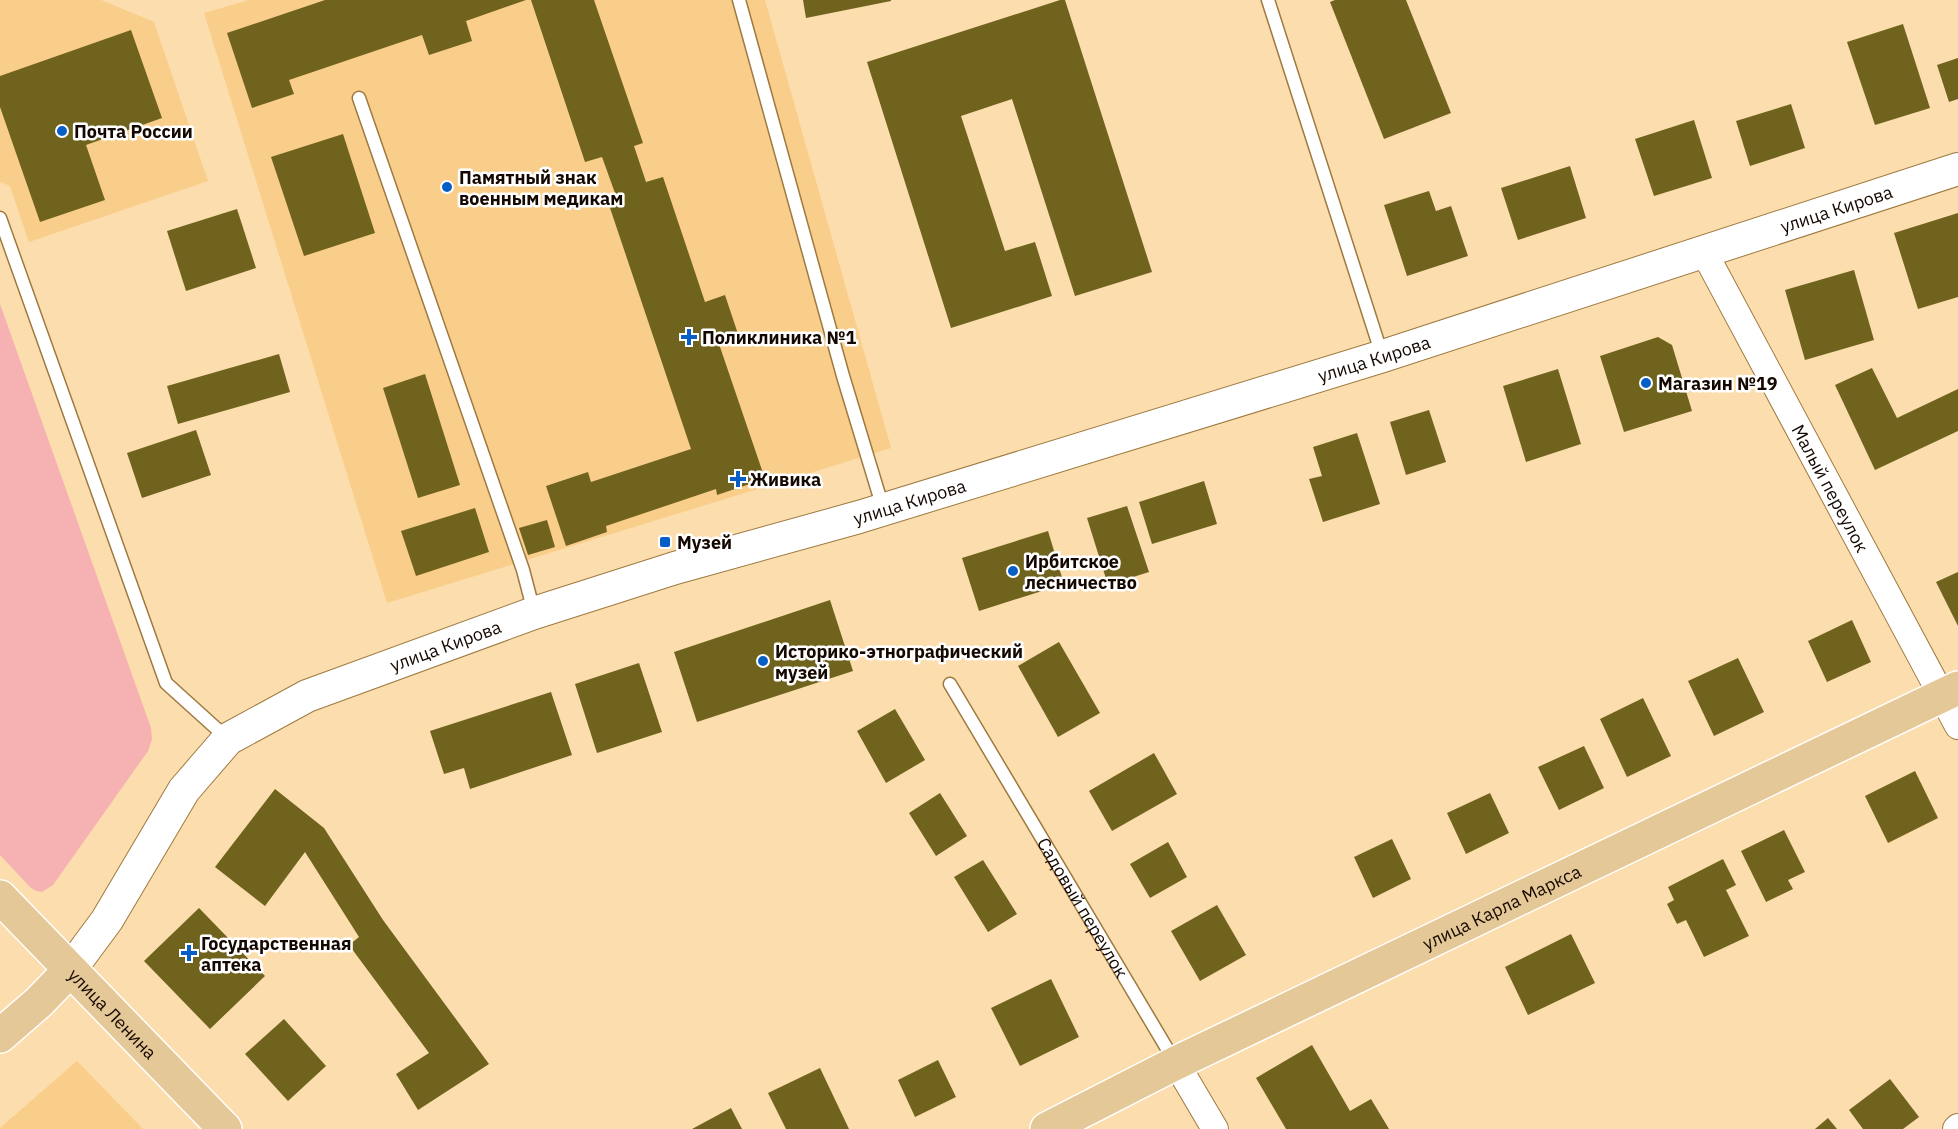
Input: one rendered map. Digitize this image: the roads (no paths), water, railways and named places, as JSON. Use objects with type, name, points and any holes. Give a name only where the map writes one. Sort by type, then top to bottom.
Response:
[{"type":"main road","name":"улица Карла Маркса","points":[[1047,1129],[1176,1063],[1950,692]]},
{"type":"main road","name":"улица Ленина","points":[[0,897],[225,1129]]},
{"type":"main road","name":"улица Кирова","points":[[0,1036],[39,1002],[70,970]]},
{"type":"street","name":"улица Кирова","points":[[70,970],[106,920],[184,790],[228,739],[307,696],[534,613],[675,568],[883,509],[1383,356],[1958,169]]},
{"type":"street","name":"Малый переулок","points":[[1704,252],[1950,692],[1958,726]]},
{"type":"street","name":"Садовый переулок","points":[[1176,1063],[1215,1129]]},
{"type":"lane","points":[[739,0],[843,376],[883,509]]},
{"type":"lane","points":[[1268,0],[1383,356]]},
{"type":"lane","points":[[359,98],[523,570],[534,613]]},
{"type":"lane","points":[[0,218],[166,683],[228,739]]},
{"type":"lane","name":"Садовый переулок","points":[[950,684],[1176,1063]]},
{"type":"place","name":"Почта России","points":[[62,131]]},
{"type":"place","name":"Памятный знак военным медикам","points":[[447,187]]},
{"type":"place","name":"Поликлиника №1","points":[[689,337]]},
{"type":"place","name":"Магазин №19","points":[[1646,383]]},
{"type":"place","name":"Живика","points":[[738,479]]},
{"type":"place","name":"Музей","points":[[665,542]]},
{"type":"place","name":"Ирбитское лесничество","points":[[1013,571]]},
{"type":"place","name":"Историко-этнографический музей","points":[[763,661]]},
{"type":"place","name":"Государственная аптека","points":[[189,953]]}]
